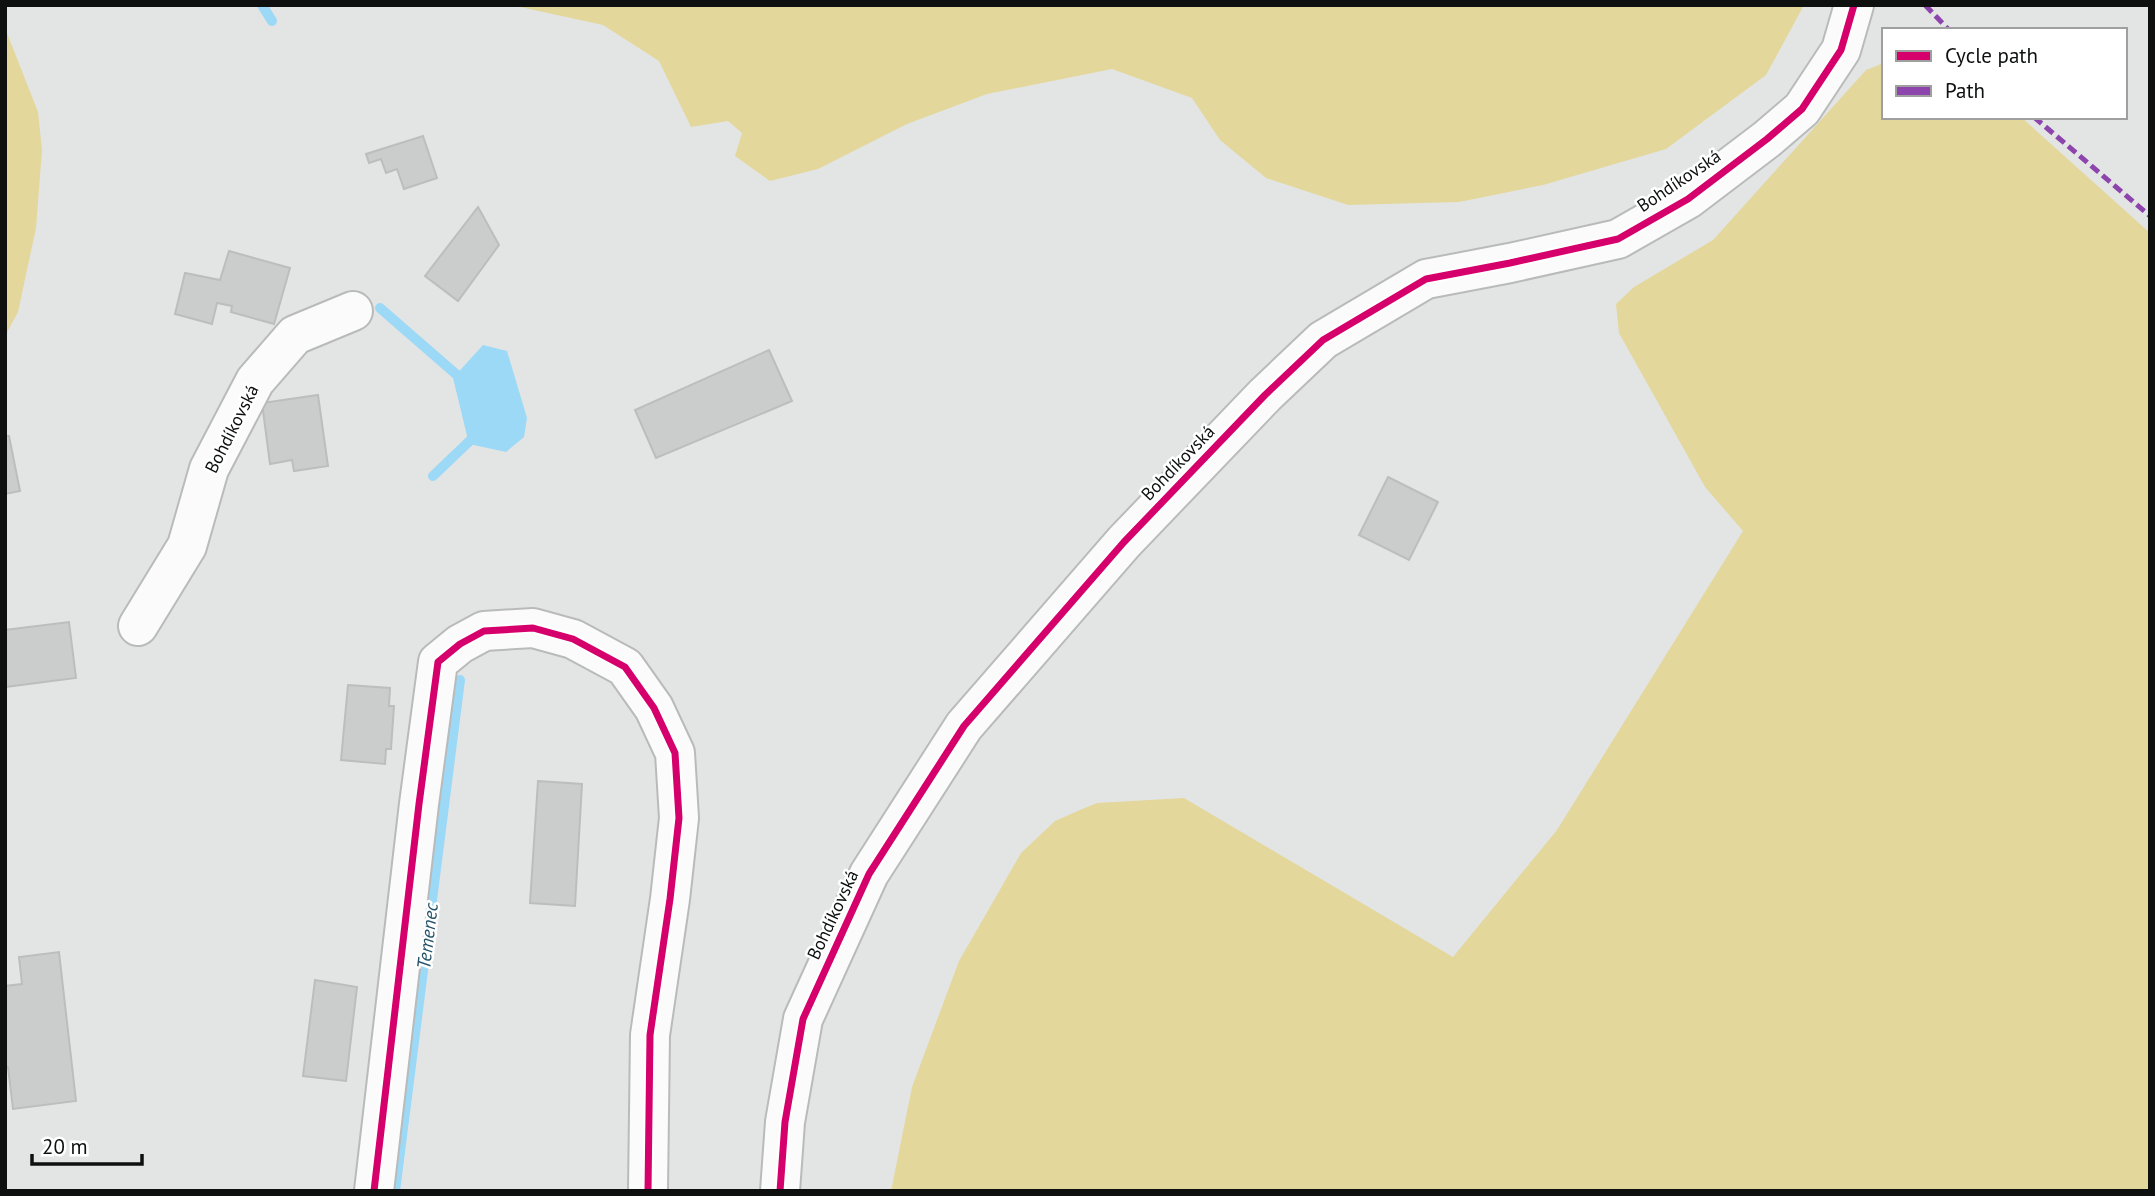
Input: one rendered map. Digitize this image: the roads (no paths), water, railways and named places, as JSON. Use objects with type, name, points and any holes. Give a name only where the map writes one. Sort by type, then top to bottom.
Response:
[{"type":"street","name":"Bohdíkovská","points":[[779,1191],[785,1122],[803,1019],[869,874],[964,726],[1124,542],[1265,395],[1323,340],[1426,279],[1618,239],[1688,199],[1767,139],[1802,108],[1841,50],[1854,5]]},
{"type":"street","name":"Bohdíkovská","points":[[138,626],[187,547],[209,469],[255,381],[295,335],[353,311]]},
{"type":"street","points":[[374,1191],[438,662],[460,644],[484,631],[533,628],[573,639],[625,667],[654,708],[676,753],[680,818],[649,1035],[648,1191]]},
{"type":"water","points":[[483,345],[507,351],[527,418],[524,437],[506,452],[469,444],[453,378]]},
{"type":"waterway","name":"Temenec","points":[[262,5],[272,21]]},
{"type":"waterway","points":[[380,308],[465,382]]},
{"type":"waterway","points":[[433,476],[479,432]]},
{"type":"waterway","name":"Temenec","points":[[395,1191],[460,680]]}]
